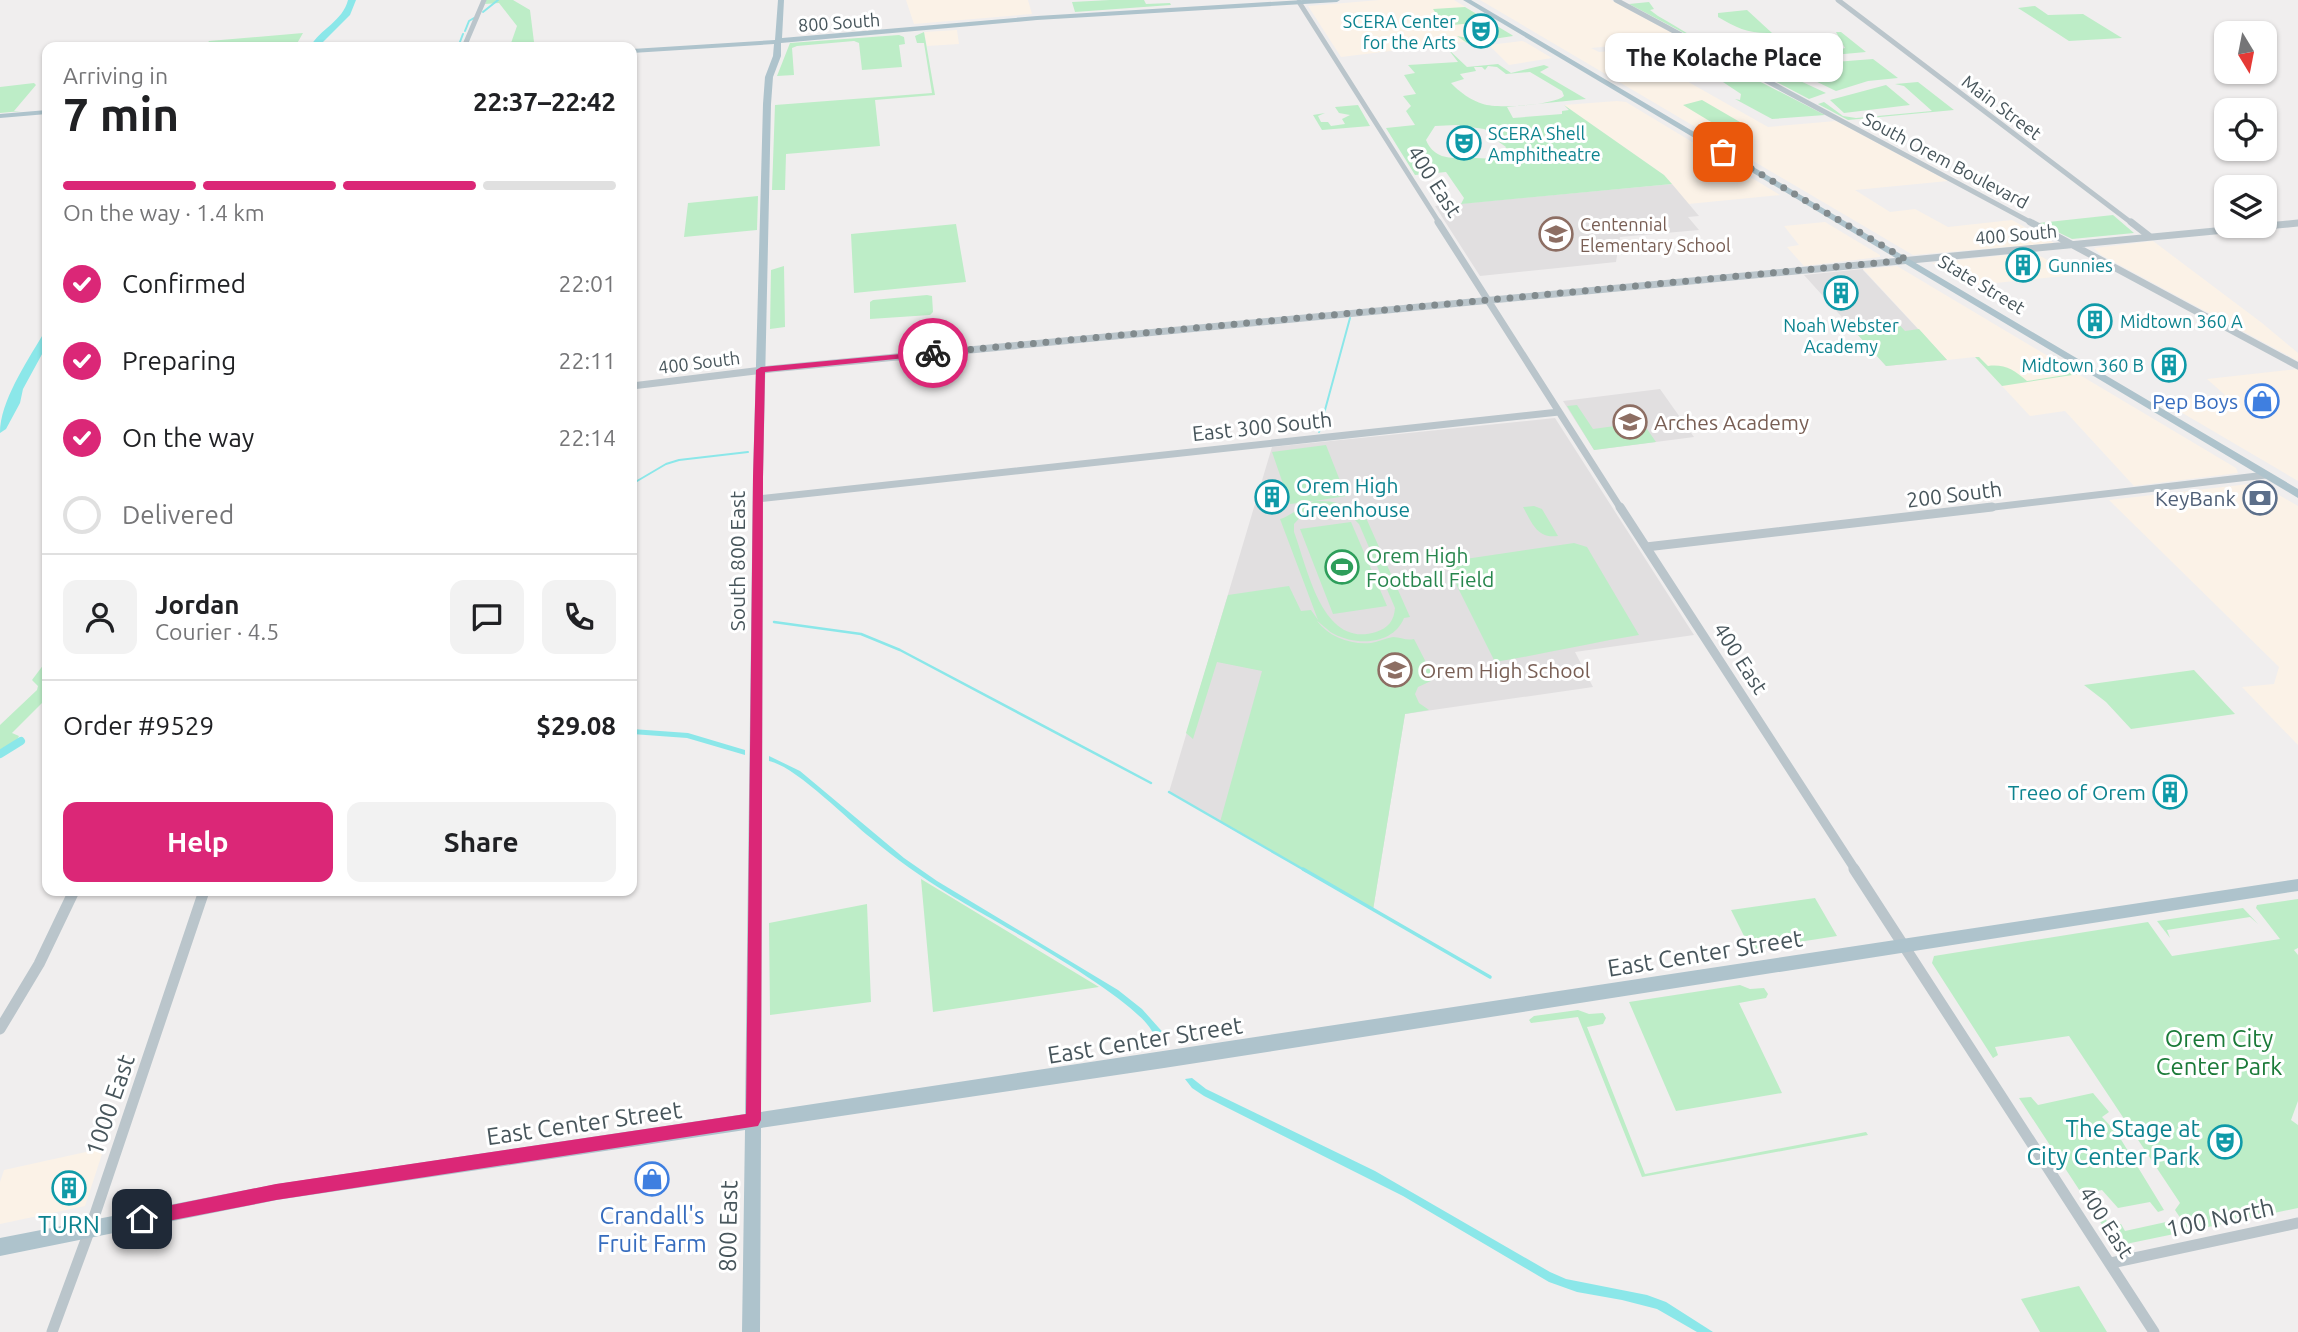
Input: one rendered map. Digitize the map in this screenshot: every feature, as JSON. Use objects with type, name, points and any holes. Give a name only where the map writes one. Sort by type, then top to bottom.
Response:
[{"type":"main road","points":[[1299,2],[1337,0]]},
{"type":"main road","name":"State Street","points":[[1466,0],[2298,494]]},
{"type":"main road","name":"South 800 East","points":[[753,1120],[758,499],[767,104],[769,77],[777,56],[778,1]]},
{"type":"main road","name":"800 South","points":[[637,51],[905,31],[1026,19],[1299,2]]},
{"type":"main road","points":[[0,116],[42,112]]},
{"type":"main road","name":"East Center Street","points":[[0,1247],[276,1192],[1164,1060],[2298,885]]},
{"type":"main road","name":"800 East","points":[[751,1332],[753,1120]]},
{"type":"street","points":[[466,42],[484,0]]},
{"type":"street","name":"South Orem Boulevard","points":[[1616,0],[2298,366]]},
{"type":"street","name":"Main Street","points":[[1838,0],[2149,236]]},
{"type":"street","name":"400 East","points":[[1299,2],[1559,412],[2154,1332]]},
{"type":"street","name":"400 South","points":[[637,385],[761,370],[2298,223]]},
{"type":"street","name":"East 300 South","points":[[758,499],[1559,412]]},
{"type":"street","name":"200 South","points":[[1646,547],[2266,475]]},
{"type":"street","points":[[0,1029],[39,964],[72,896]]},
{"type":"street","name":"1000 East","points":[[52,1332],[90,1229],[202,896]]},
{"type":"street","name":"100 North","points":[[2111,1263],[2298,1223]]},
{"type":"shaded area","points":[[906,0],[1028,0],[1032,14],[914,24]]},
{"type":"shaded area","points":[[1380,0],[1454,0],[1513,36],[1341,57],[1308,6]]},
{"type":"shaded area","points":[[1480,0],[1611,0],[1683,39],[1591,48],[1599,52],[1630,49],[1768,127],[1836,121],[1948,181],[1855,190],[1890,212],[1915,209],[1948,227],[2012,220],[2054,243],[1913,255]]},
{"type":"shaded area","points":[[957,30],[959,44],[927,46],[924,32]]},
{"type":"shaded area","points":[[1522,41],[1552,58],[1509,65],[1489,45]]},
{"type":"shaded area","points":[[1626,102],[1780,195],[1688,204],[1664,175],[1564,105]]},
{"type":"shaded area","name":"Centennial Elementary School","points":[[1672,184],[1699,216],[1688,217],[1699,230],[1620,237],[1616,262],[1480,276],[1435,206]]},
{"type":"shaded area","points":[[1825,222],[1880,257],[1804,266],[1787,247],[1799,245],[1784,226]]},
{"type":"shaded area","points":[[2153,241],[2262,323],[2298,353],[2298,361],[2101,255],[2094,248]]},
{"type":"shaded area","points":[[2033,252],[2074,275],[1967,286],[1932,263]]},
{"type":"shaded area","points":[[1897,266],[2236,468],[2238,473],[2134,486],[2065,411],[2030,416],[1975,357],[1947,360],[1863,269]]},
{"type":"shaded area","points":[[1863,269],[1947,360],[1886,366],[1804,275]]},
{"type":"shaded area","points":[[2298,369],[2298,481],[2162,401],[2225,395],[2207,379]]},
{"type":"shaded area","name":"Arches Academy","points":[[1660,389],[1694,437],[1594,450],[1563,401]]},
{"type":"shaded area","name":"Orem High School","points":[[1555,418],[1694,635],[1575,652],[1593,687],[1405,714],[1373,910],[1169,792],[1272,447]]},
{"type":"shaded area","points":[[2258,483],[2298,506],[2298,745],[2242,687],[2274,684],[2279,667],[2109,500]]},
{"type":"shaded area","points":[[104,1148],[85,1206],[0,1224],[0,1182],[4,1170]]},
{"type":"green space","points":[[486,0],[513,0],[530,10],[534,42],[511,42],[517,26],[499,3],[485,4]]},
{"type":"green space","points":[[1144,0],[1146,4],[1171,5],[1075,12],[1072,2]]},
{"type":"green space","points":[[1649,2],[1654,9],[1650,10],[1658,16],[1703,42],[1744,57],[1788,58],[1845,48],[1836,32],[1841,32],[1866,52],[1767,61],[1781,72],[1826,93],[1809,99],[1629,4]]},
{"type":"green space","points":[[2035,6],[2048,15],[2083,14],[2122,38],[2069,41],[2018,8]]},
{"type":"green space","points":[[1465,7],[1513,36],[1467,43],[1457,36],[1468,38],[1496,34],[1478,25],[1444,26],[1427,22],[1441,21],[1433,9]]},
{"type":"green space","points":[[1747,10],[1772,33],[1744,30],[1718,17],[1718,13]]},
{"type":"green space","points":[[924,32],[935,95],[875,100],[880,146],[786,154],[785,190],[772,190],[775,105],[932,93],[924,43],[917,43],[915,36]]},
{"type":"green space","points":[[303,33],[298,42],[209,41]]},
{"type":"green space","points":[[899,35],[904,37],[905,44],[899,45],[902,67],[862,70],[859,43],[854,41],[792,48],[794,75],[777,76],[790,43]]},
{"type":"green space","points":[[1686,44],[1745,74],[1689,72],[1647,49]]},
{"type":"green space","points":[[1448,49],[1467,67],[1498,64],[1511,73],[1544,65],[1549,67],[1540,72],[1586,99],[1531,105],[1564,96],[1562,91],[1530,72],[1506,74],[1497,67],[1488,66],[1485,70],[1482,67],[1474,67],[1476,71],[1460,74],[1464,79],[1451,83],[1474,101],[1483,104],[1523,105],[1507,107],[1513,118],[1562,114],[1562,111],[1569,110],[1564,105],[1664,175],[1672,184],[1461,204],[1464,198],[1446,172],[1415,175],[1386,128],[1415,125],[1406,111],[1411,106],[1403,96],[1416,94],[1404,75],[1415,73],[1408,65],[1458,62]],"holes":[[[1456,125],[1484,129],[1497,135],[1499,142],[1506,147],[1500,154],[1490,158],[1441,156],[1426,140],[1435,126]]]},
{"type":"green space","points":[[1873,59],[1898,78],[1868,81],[1836,91],[1784,66]]},
{"type":"green space","points":[[1745,77],[1751,77],[1825,115],[1772,119],[1735,99],[1740,100],[1741,94],[1723,82],[1747,79]]},
{"type":"green space","points":[[1918,82],[1954,110],[1848,120],[1818,104],[1824,102],[1843,116],[1856,118],[1932,111],[1904,86],[1895,84]]},
{"type":"green space","points":[[34,83],[36,85],[14,111],[21,111],[0,113],[0,87]]},
{"type":"green space","points":[[1886,85],[1910,105],[1844,113],[1830,100]]},
{"type":"green space","points":[[1702,100],[1752,129],[1726,131],[1683,105]]},
{"type":"green space","points":[[1358,105],[1370,126],[1322,130],[1313,115],[1325,113],[1318,116],[1321,122],[1328,122],[1331,126],[1345,124],[1342,119],[1350,115],[1339,113],[1335,107]]},
{"type":"green space","points":[[758,196],[757,230],[684,237],[688,203]]},
{"type":"green space","points":[[2113,215],[2134,233],[2072,239],[2039,223]]},
{"type":"green space","points":[[956,224],[966,282],[854,293],[851,234]]},
{"type":"green space","points":[[784,266],[785,327],[770,329],[771,270]]},
{"type":"green space","points":[[932,296],[933,312],[930,315],[870,319],[870,302],[873,300]]},
{"type":"green space","points":[[1895,320],[1905,331],[1919,329],[1947,360],[1886,366],[1858,335],[1862,334],[1857,327]]},
{"type":"green space","points":[[1975,357],[1979,357],[1988,366],[2009,369],[2027,381],[2065,375],[2050,359],[2053,358],[2079,374],[2002,386]]},
{"type":"green space","points":[[1577,405],[1593,429],[1615,426],[1619,433],[1647,429],[1656,442],[1594,450],[1567,406]]},
{"type":"green space","points":[[1326,445],[1346,496],[1315,501],[1344,504],[1367,520],[1410,617],[1404,618],[1392,634],[1374,641],[1343,638],[1317,621],[1334,636],[1356,643],[1371,643],[1393,637],[1414,639],[1431,672],[1428,676],[1431,681],[1418,687],[1415,694],[1419,703],[1429,710],[1405,714],[1373,910],[1220,822],[1262,671],[1217,662],[1193,739],[1186,733],[1228,595],[1289,586],[1301,611],[1311,610],[1318,620],[1280,519],[1314,501],[1290,504],[1272,452]],"holes":[[[1328,507],[1349,514],[1359,524],[1395,608],[1390,623],[1376,632],[1358,634],[1342,629],[1330,618],[1312,584],[1294,532],[1294,524],[1306,511]]]},
{"type":"green space","points":[[1534,506],[1542,509],[1558,536],[1545,535],[1532,524],[1523,507]]},
{"type":"green space","name":"Orem High Football Field","points":[[1351,522],[1387,606],[1333,614],[1300,529]]},
{"type":"green space","points":[[1574,543],[1587,547],[1639,635],[1495,662],[1445,562]]},
{"type":"green space","points":[[42,667],[42,703],[12,733],[19,736],[16,742],[0,752],[0,725],[37,690],[38,686],[32,680]]},
{"type":"green space","points":[[2194,670],[2235,714],[2131,729],[2106,702],[2084,685]]},
{"type":"green space","points":[[921,879],[1099,987],[933,1012]]},
{"type":"green space","points":[[1815,898],[1837,936],[1755,949],[1749,946],[1731,910]]},
{"type":"green space","name":"Orem City Center Park","points":[[2298,899],[2298,948],[2294,950],[2298,955],[2298,1101],[2291,1120],[2298,1125],[2298,1208],[2189,1231],[2175,1210],[2180,1203],[2069,1036],[1995,1047],[1998,1055],[1993,1058],[1932,963],[1934,956],[2148,922],[2172,956],[2280,939],[2256,908],[2257,905]]},
{"type":"green space","points":[[867,904],[871,1002],[770,1015],[769,923]]},
{"type":"green space","points":[[2243,908],[2258,924],[2250,917],[2167,930],[2170,938],[2157,921]]},
{"type":"green space","points":[[1740,985],[1750,989],[1764,988],[1768,994],[1766,998],[1739,1003],[1782,1093],[1676,1111],[1629,1002]]},
{"type":"green space","points":[[1578,1010],[1589,1014],[1603,1013],[1606,1018],[1603,1024],[1587,1027],[1645,1174],[1866,1132],[1868,1135],[1642,1177],[1578,1017],[1531,1023],[1529,1020],[1534,1016]]},
{"type":"green space","name":"Orem City Center Park","points":[[2093,1093],[2109,1112],[2102,1117],[2117,1133],[2164,1210],[2158,1212],[2150,1202],[2118,1208],[2102,1190],[2089,1193],[2110,1226],[2121,1224],[2125,1231],[2166,1222],[2172,1224],[2179,1233],[2121,1245],[2114,1243],[2019,1098],[2031,1097],[2038,1105]]},
{"type":"green space","points":[[2079,1286],[2107,1332],[2040,1332],[2021,1299]]},
{"type":"water","points":[[637,729],[688,733],[745,750],[745,755],[687,738],[637,734]]},
{"type":"water","points":[[769,756],[800,771],[904,858],[937,881],[1118,990],[1142,1009],[1167,1037],[1154,1036],[1144,1021],[1123,1002],[1062,960],[909,868],[807,783],[769,761]]},
{"type":"water","points":[[1192,1078],[1206,1089],[1375,1171],[1550,1272],[1566,1279],[1647,1295],[1666,1302],[1713,1332],[1697,1332],[1657,1309],[1577,1292],[1549,1282],[1403,1196],[1204,1096],[1185,1079]]},
{"type":"waterway","points":[[317,42],[347,13],[352,0]]},
{"type":"waterway","points":[[483,12],[498,0]]},
{"type":"waterway","points":[[465,31],[469,21],[474,18]]},
{"type":"waterway","points":[[460,42],[463,34]]},
{"type":"waterway","points":[[1319,432],[1350,318]]},
{"type":"waterway","points":[[0,429],[14,403],[17,389],[42,345]]},
{"type":"waterway","points":[[637,481],[666,464],[679,460],[748,452]]},
{"type":"waterway","points":[[774,622],[861,634],[900,650],[1151,783]]},
{"type":"waterway","points":[[0,754],[21,741]]},
{"type":"waterway","points":[[1169,792],[1306,871]]},
{"type":"waterway","points":[[1303,869],[1490,977]]},
{"type":"way so far","points":[[933,353],[1907,260],[1723,152]]},
{"type":"place","name":"SCERA Center for the Arts","points":[[1481,31]]},
{"type":"place","name":"SCERA Shell Amphitheatre","points":[[1464,143]]},
{"type":"place","name":"The Kolache Place","points":[[1723,152]]},
{"type":"place","name":"Centennial Elementary School","points":[[1556,234]]},
{"type":"place","name":"Gunnies","points":[[2023,265]]},
{"type":"place","name":"Noah Webster Academy","points":[[1841,293]]},
{"type":"place","name":"Midtown 360 A","points":[[2095,321]]},
{"type":"place","name":"Midtown 360 B","points":[[2169,365]]},
{"type":"place","name":"Pep Boys","points":[[2262,401]]},
{"type":"place","name":"Arches Academy","points":[[1630,422]]},
{"type":"place","name":"Orem High Greenhouse","points":[[1272,497]]},
{"type":"place","name":"KeyBank","points":[[2260,498]]},
{"type":"place","name":"Orem High Football Field","points":[[1342,567]]},
{"type":"place","name":"Orem High School","points":[[1395,670]]},
{"type":"place","name":"Treeo of Orem","points":[[2170,792]]},
{"type":"place","name":"The Stage at City Center Park","points":[[2225,1142]]},
{"type":"place","name":"Crandall's Fruit Farm","points":[[652,1179]]},
{"type":"place","name":"TURN","points":[[69,1188]]},
{"type":"route","points":[[142,1219],[276,1192],[753,1120],[761,370],[933,353]]}]
